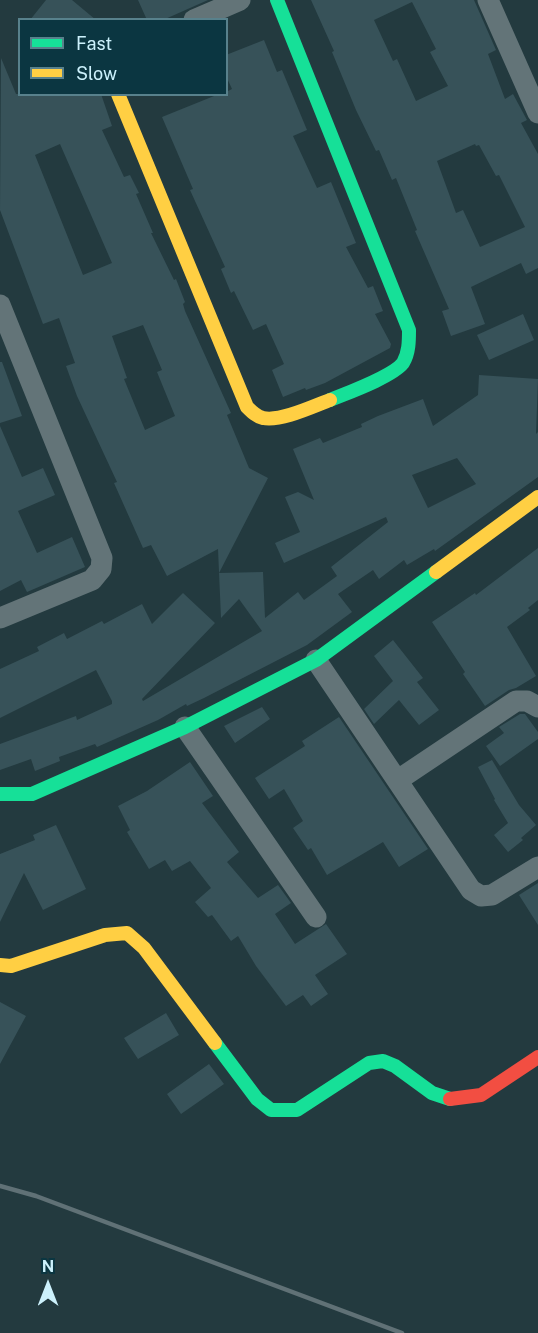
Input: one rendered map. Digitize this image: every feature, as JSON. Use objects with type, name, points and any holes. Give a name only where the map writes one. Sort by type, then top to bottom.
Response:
[{"type":"street","points":[[199,18],[240,0]]},
{"type":"street","points":[[119,96],[247,407],[257,416],[268,419],[363,387],[400,366],[409,347],[409,330],[277,0]]},
{"type":"street","points":[[488,0],[538,112]]},
{"type":"street","points":[[0,305],[102,558],[101,569],[92,580],[0,618]]},
{"type":"street","points":[[0,795],[32,794],[185,727],[316,660],[538,497]]},
{"type":"street","points":[[316,660],[471,890],[481,896],[492,895],[538,867]]},
{"type":"street","points":[[398,780],[516,701],[527,701],[538,707]]},
{"type":"street","points":[[185,727],[316,917]]},
{"type":"street","points":[[0,965],[11,966],[105,935],[127,933],[144,948],[257,1099],[271,1110],[297,1110],[369,1063],[383,1061],[395,1066],[432,1093],[451,1099],[481,1095],[538,1057]]},
{"type":"building","points":[[46,0],[72,0],[94,18],[32,18]]},
{"type":"building","points":[[138,0],[208,0],[168,18],[146,18]]},
{"type":"building","points":[[311,0],[474,0],[496,50],[488,54],[505,99],[513,94],[527,120],[521,123],[538,154],[538,268],[526,274],[521,263],[471,287],[485,324],[451,336],[442,311],[449,309],[415,231],[417,230],[396,178],[392,180],[379,150],[376,151],[356,110],[332,52],[334,51]],"holes":[[[412,2],[436,49],[430,52],[448,86],[416,101],[397,59],[393,61],[374,20]],[[475,144],[479,145],[496,176],[499,175],[525,227],[480,247],[463,210],[456,213],[437,161]]]},
{"type":"building","points":[[264,40],[277,72],[282,70],[307,130],[293,136],[317,188],[331,182],[356,243],[346,247],[368,288],[373,286],[383,311],[375,314],[391,344],[390,348],[325,383],[283,397],[272,370],[284,364],[266,324],[253,330],[234,291],[231,293],[221,269],[225,267],[190,190],[193,189],[162,117],[214,96],[228,96],[228,91],[232,89],[228,80],[228,54]]},
{"type":"building","points":[[1,58],[18,96],[102,96],[112,126],[102,130],[124,177],[130,175],[139,193],[136,194],[153,233],[151,233],[174,280],[176,279],[185,302],[183,304],[185,311],[231,413],[227,415],[249,468],[268,478],[219,573],[218,549],[167,576],[151,545],[143,548],[66,366],[75,363],[59,318],[43,324],[0,210]],"holes":[[[60,144],[112,263],[83,275],[35,155]],[[143,325],[162,370],[157,372],[175,416],[145,430],[124,379],[127,378],[112,336]]]},
{"type":"building","points":[[523,314],[534,340],[489,360],[477,335]]},
{"type":"building","points":[[0,362],[2,362],[22,416],[0,423]]},
{"type":"building","points":[[479,375],[538,379],[536,434],[538,432],[538,477],[435,551],[434,549],[407,565],[404,560],[379,579],[373,570],[338,594],[352,612],[307,645],[204,698],[187,706],[186,704],[158,720],[97,747],[95,744],[59,757],[60,761],[35,771],[31,759],[0,770],[0,744],[76,716],[77,720],[112,704],[112,701],[96,670],[0,718],[0,669],[39,651],[37,647],[64,633],[67,639],[102,621],[104,624],[142,604],[152,624],[183,593],[215,623],[142,699],[143,701],[262,631],[239,599],[221,618],[219,573],[263,572],[265,618],[298,592],[304,600],[337,576],[331,567],[388,522],[386,517],[284,563],[275,543],[300,532],[285,497],[298,492],[314,500],[293,449],[320,438],[323,443],[362,427],[361,424],[378,416],[423,399],[433,426],[478,395]],"holes":[[[457,458],[476,484],[428,508],[412,475]]]},
{"type":"building","points":[[0,426],[22,477],[43,468],[55,495],[18,511],[37,553],[72,537],[85,567],[27,592],[21,580],[0,591]]},
{"type":"building","points":[[538,548],[538,600],[528,608],[530,610],[507,627],[536,676],[485,706],[432,622],[475,593],[476,595]]},
{"type":"building","points":[[393,640],[423,678],[417,682],[439,710],[419,725],[399,700],[374,724],[364,709],[393,681],[374,656]]},
{"type":"building","points":[[262,707],[270,719],[235,743],[224,726]]},
{"type":"building","points":[[520,714],[525,714],[538,732],[538,739],[500,766],[486,746],[504,733],[499,727]]},
{"type":"building","points":[[339,717],[428,849],[399,867],[383,842],[327,875],[311,848],[308,850],[293,828],[303,821],[284,789],[269,799],[255,778],[305,746],[302,741]]},
{"type":"building","points":[[492,760],[519,805],[536,825],[508,852],[494,835],[508,823],[478,767]]},
{"type":"building","points":[[190,762],[213,796],[202,803],[239,852],[227,862],[258,898],[278,885],[291,903],[275,914],[295,944],[326,924],[347,954],[315,975],[328,994],[311,1006],[303,995],[286,1006],[256,966],[238,936],[231,941],[212,915],[208,917],[195,902],[211,888],[190,861],[172,871],[165,860],[149,869],[127,832],[130,830],[118,806],[147,791]]},
{"type":"building","points":[[56,825],[86,889],[43,910],[24,873],[0,922],[0,854],[35,840],[33,835]]},
{"type":"building","points":[[538,883],[538,925],[519,895]]},
{"type":"building","points":[[0,1002],[26,1016],[0,1064]]},
{"type":"building","points":[[166,1013],[179,1035],[138,1059],[124,1038]]},
{"type":"building","points":[[209,1064],[224,1084],[181,1114],[167,1094]]},
{"type":"railway","points":[[0,1186],[36,1196],[402,1333]]},
{"type":"traffic: fast","points":[[277,0],[409,330],[409,343],[403,363],[389,374],[330,400]]},
{"type":"traffic: fast","points":[[0,794],[32,794],[185,727],[316,660],[436,572]]},
{"type":"traffic: fast","points":[[215,1043],[257,1099],[271,1110],[297,1110],[369,1063],[383,1061],[395,1066],[432,1093],[450,1099]]},
{"type":"traffic: slow","points":[[119,96],[247,407],[259,417],[270,419],[297,413],[330,400]]},
{"type":"traffic: slow","points":[[436,572],[538,497]]},
{"type":"traffic: slow","points":[[0,965],[11,966],[105,935],[127,933],[144,948],[215,1043]]},
{"type":"traffic: jam","points":[[450,1099],[481,1095],[538,1057]]}]
